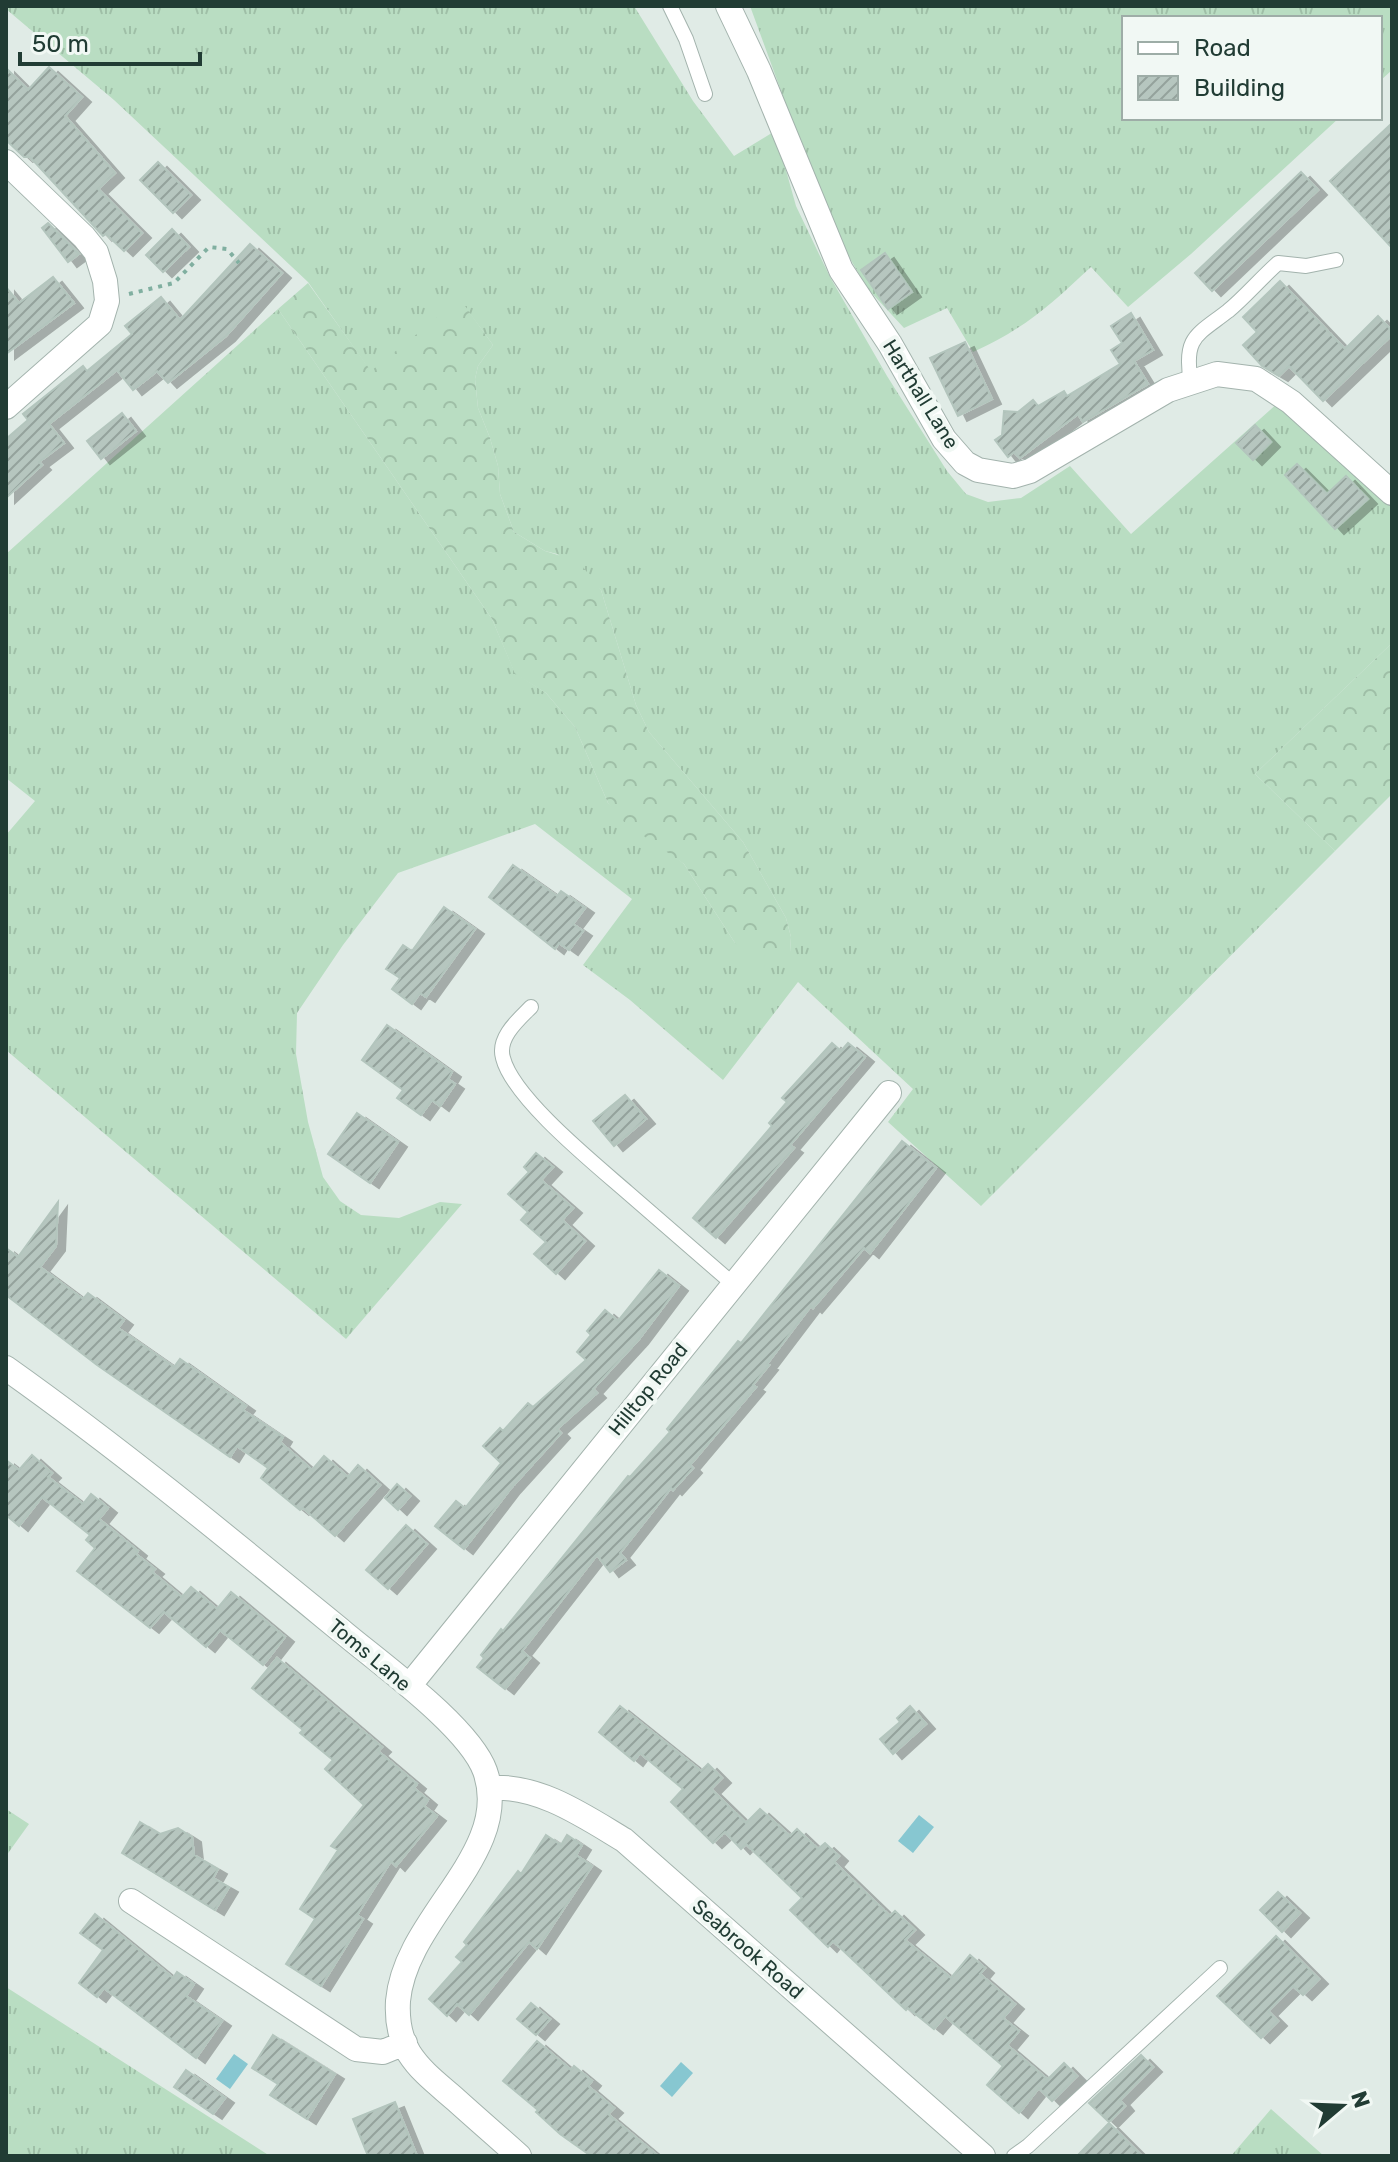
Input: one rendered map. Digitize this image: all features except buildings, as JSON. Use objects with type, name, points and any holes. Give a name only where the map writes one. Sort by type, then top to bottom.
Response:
[{"type":"street","name":"Harthall Lane","points":[[728,6],[759,71],[841,270],[890,344],[944,439],[965,463],[996,476],[1013,476],[1030,471],[1168,390],[1217,374],[1256,379],[1291,402],[1392,493]]},
{"type":"street","points":[[6,162],[96,252],[106,296],[100,324],[6,407]]},
{"type":"street","name":"Hilltop Road","points":[[409,1686],[889,1093]]},
{"type":"street","name":"Toms Lane","points":[[6,1368],[62,1408],[241,1549],[409,1686],[470,1745],[483,1766],[489,1788],[489,1815],[478,1847],[426,1927],[401,1977],[398,2007],[405,2043],[423,2072],[519,2156]]},
{"type":"street","name":"Seabrook Road","points":[[489,1788],[530,1791],[587,1817],[624,1840],[983,2156]]},
{"type":"street","points":[[131,1901],[356,2049],[383,2052],[405,2043]]},
{"type":"lane","points":[[670,6],[686,39],[705,94]]},
{"type":"lane","points":[[1191,382],[1188,366],[1190,348],[1200,330],[1227,311],[1278,263],[1306,266],[1336,260]]},
{"type":"lane","points":[[531,1007],[504,1041],[502,1057],[533,1104],[570,1142],[733,1284]]},
{"type":"lane","points":[[1014,2156],[1220,1968]]},
{"type":"path","points":[[106,296],[140,293],[174,283],[209,247],[227,249],[239,263]]},
{"type":"green space","points":[[6,6],[634,6],[693,101],[734,156],[775,131],[796,206],[830,277],[887,376],[947,471],[966,494],[988,502],[1021,498],[1070,466],[1131,534],[1280,401],[1392,507],[1392,643],[1255,774],[1335,851],[981,1206],[888,1122],[913,1089],[798,982],[723,1080],[630,1000],[583,965],[632,899],[535,824],[398,873],[343,945],[297,1013],[296,1054],[308,1122],[323,1177],[340,1201],[361,1215],[399,1218],[440,1202],[462,1204],[346,1339],[6,1050],[6,835],[35,801],[6,778],[6,554],[278,309],[492,619],[515,673],[546,693],[575,727],[608,803],[684,864],[735,943],[790,952],[791,937],[786,918],[743,842],[649,732],[636,705],[601,590],[557,554],[545,551],[514,532],[500,494],[498,466],[490,438],[478,408],[475,379],[478,366],[493,345],[460,300],[371,372],[308,282],[114,100]]},
{"type":"green space","points":[[750,6],[1392,6],[1392,70],[1382,79],[1382,16],[1122,16],[1122,120],[1337,120],[1191,254],[1128,307],[1091,267],[1036,315],[973,352],[947,308],[904,328],[867,288],[844,248],[792,121]]},
{"type":"green space","points":[[308,283],[371,371],[460,299],[493,345],[478,366],[475,379],[478,408],[490,438],[498,466],[500,494],[514,532],[545,551],[574,560],[601,590],[636,705],[649,732],[743,842],[786,918],[791,937],[790,952],[779,964],[757,962],[735,943],[684,864],[625,823],[608,803],[575,727],[546,693],[515,674],[492,619],[278,309]]},
{"type":"green space","points":[[1392,643],[1392,794],[1335,851],[1255,774]]},
{"type":"green space","points":[[6,1809],[29,1824],[6,1856]]},
{"type":"green space","points":[[6,1987],[270,2156],[6,2156]]},
{"type":"green space","points":[[1271,2109],[1324,2156],[1231,2156]]},
{"type":"water","points":[[919,1815],[934,1827],[913,1853],[898,1841]]},
{"type":"water","points":[[234,2054],[248,2064],[230,2089],[216,2079]]},
{"type":"water","points":[[681,2062],[693,2073],[672,2097],[660,2086]]}]
